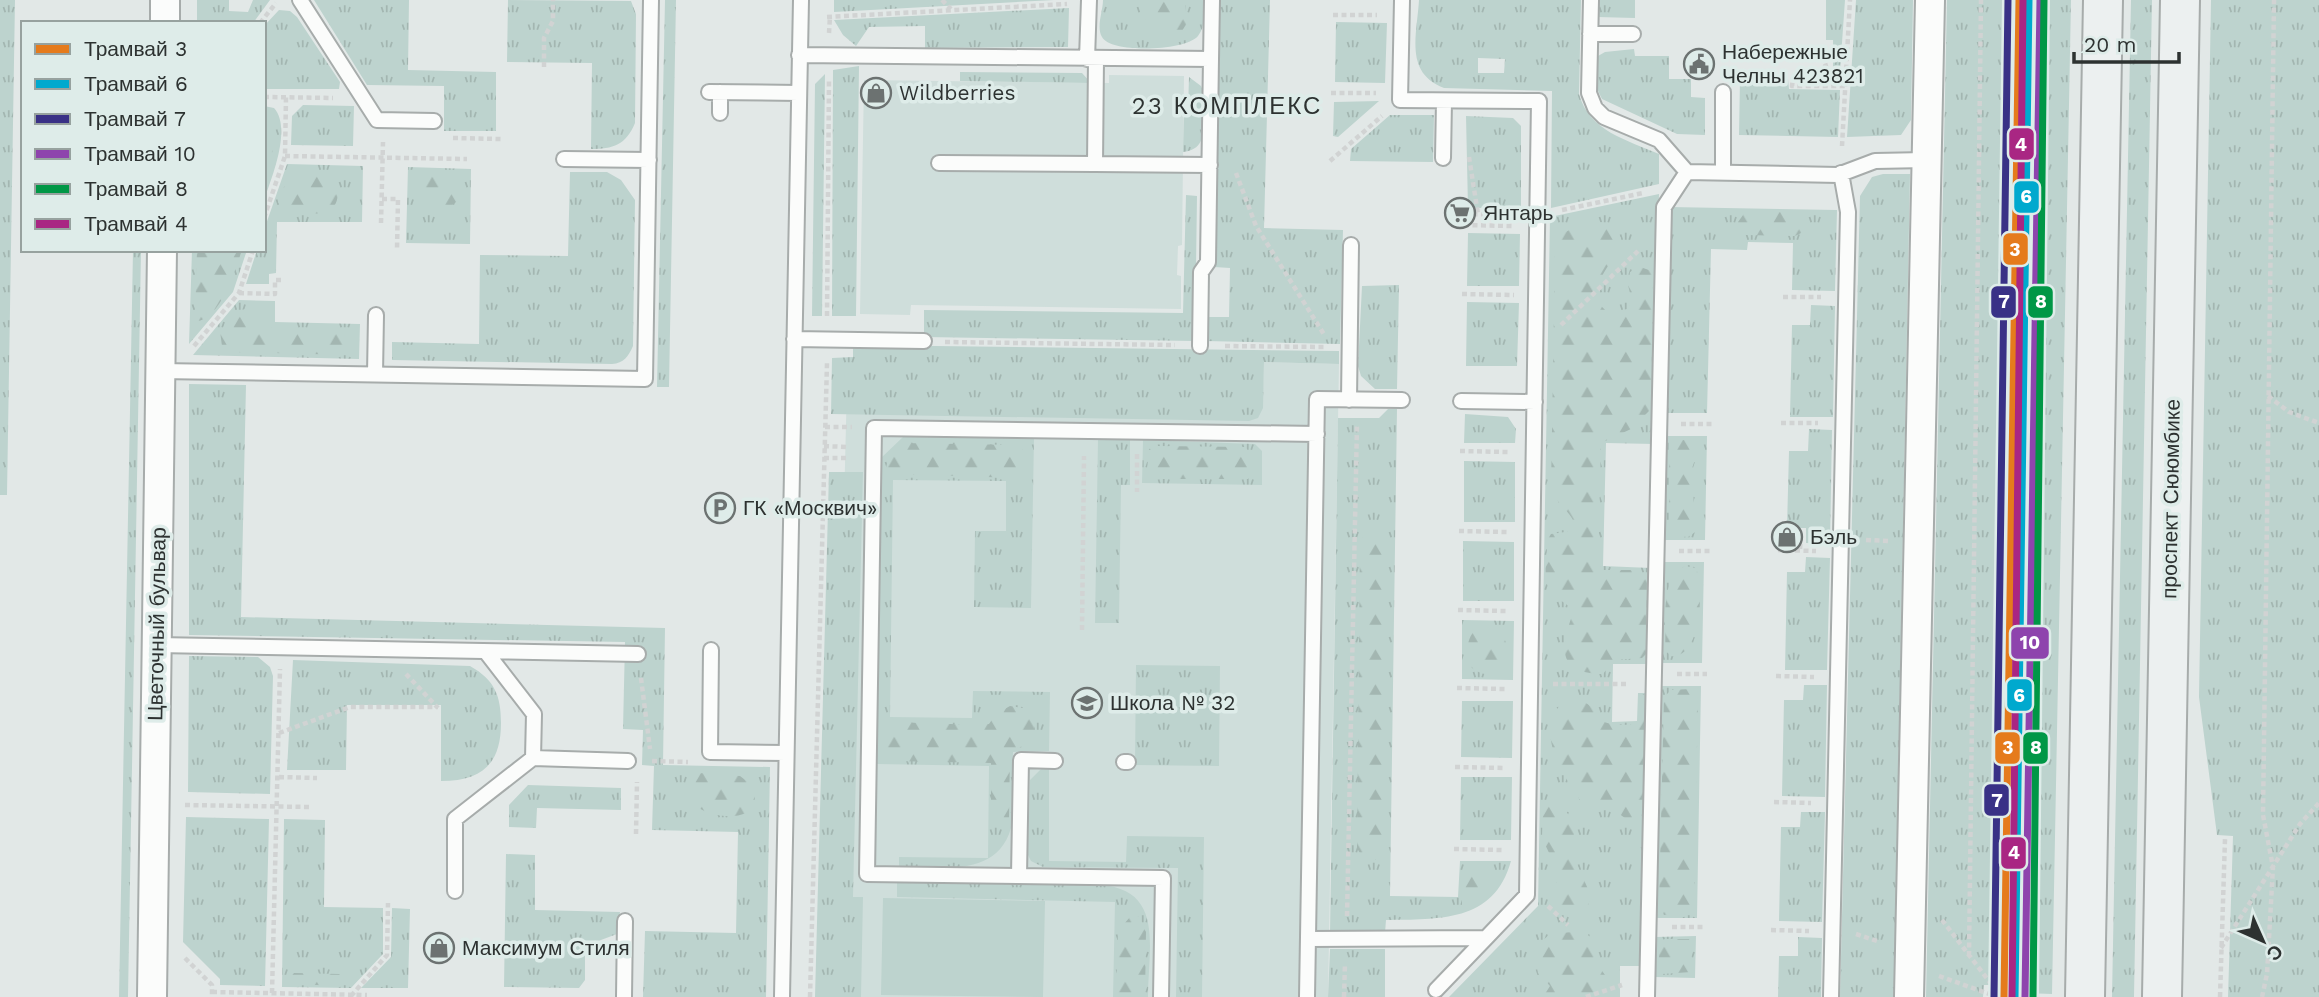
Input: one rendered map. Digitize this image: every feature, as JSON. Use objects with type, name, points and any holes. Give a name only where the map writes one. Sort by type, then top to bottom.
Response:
[{"type":"main road","points":[[2085,997],[2103,0]]},
{"type":"main road","name":"проспект Сююмбике","points":[[2162,997],[2180,0]]},
{"type":"street","points":[[165,0],[165,21]]},
{"type":"street","points":[[1909,997],[1930,0]]},
{"type":"street","name":"Цветочный бульвар","points":[[152,997],[162,252]]},
{"type":"lane","points":[[300,0],[377,120],[434,121]]},
{"type":"lane","points":[[160,371],[645,379],[652,0]]},
{"type":"lane","points":[[782,997],[801,0]]},
{"type":"lane","points":[[1200,346],[1200,272],[1208,262],[1212,0]]},
{"type":"lane","points":[[1402,0],[1400,97],[1444,101],[1539,102],[1527,895],[1436,990]]},
{"type":"lane","points":[[1591,0],[1589,93],[1595,108],[1604,117],[1660,140],[1687,172],[1841,173],[1875,160],[1926,160]]},
{"type":"lane","points":[[1088,2],[1095,164]]},
{"type":"lane","points":[[1590,34],[1633,34]]},
{"type":"lane","points":[[799,55],[1211,60]]},
{"type":"lane","points":[[720,113],[714,92],[799,93]]},
{"type":"lane","points":[[1723,92],[1723,172]]},
{"type":"lane","points":[[1443,152],[1444,101]]},
{"type":"lane","points":[[564,159],[649,160]]},
{"type":"lane","points":[[939,163],[1095,164],[1210,160]]},
{"type":"lane","points":[[1647,997],[1664,207],[1687,172]]},
{"type":"lane","points":[[1831,997],[1848,212],[1841,173]]},
{"type":"lane","points":[[1351,245],[1353,400]]},
{"type":"lane","points":[[375,374],[376,315]]},
{"type":"lane","points":[[794,339],[924,341]]},
{"type":"lane","points":[[1307,997],[1317,399],[1402,400]]},
{"type":"lane","points":[[1461,401],[1535,402]]},
{"type":"lane","points":[[1161,997],[1163,878],[866,874],[874,428],[1317,434]]},
{"type":"lane","points":[[156,645],[638,654]]},
{"type":"lane","points":[[711,650],[710,752],[786,753]]},
{"type":"lane","points":[[486,652],[534,714],[533,758]]},
{"type":"lane","points":[[455,891],[455,819],[533,758],[633,767]]},
{"type":"lane","points":[[1019,876],[1021,761],[1055,761]]},
{"type":"lane","points":[[624,997],[625,921]]},
{"type":"lane","points":[[1308,939],[1486,938]]},
{"type":"path","points":[[262,21],[279,0]]},
{"type":"path","points":[[544,67],[544,38],[553,21],[553,0]]},
{"type":"path","points":[[942,0],[952,10]]},
{"type":"path","points":[[1841,173],[1850,0]]},
{"type":"path","points":[[1969,956],[1981,0]]},
{"type":"path","points":[[2262,997],[2267,974],[2273,867],[2263,815],[2274,0]]},
{"type":"path","points":[[810,997],[827,340],[830,16],[1088,2]]},
{"type":"path","points":[[1333,15],[1402,15]]},
{"type":"path","points":[[1845,78],[1827,78],[1827,65],[1824,78],[1793,78],[1792,86],[1845,86]]},
{"type":"path","points":[[1331,93],[1400,97]]},
{"type":"path","points":[[266,97],[362,99]]},
{"type":"path","points":[[266,212],[285,156],[286,97]]},
{"type":"path","points":[[1330,161],[1400,97]]},
{"type":"path","points":[[446,138],[501,139]]},
{"type":"path","points":[[1443,152],[1470,158],[1478,214]]},
{"type":"path","points":[[285,156],[467,159]]},
{"type":"path","points":[[381,223],[383,158]]},
{"type":"path","points":[[924,341],[1334,347],[1313,321],[1265,243],[1236,172],[1228,164],[1210,160]]},
{"type":"path","points":[[1464,225],[1538,221],[1659,189],[1687,172]]},
{"type":"path","points":[[382,199],[398,199],[397,249]]},
{"type":"path","points":[[1464,214],[1538,221]]},
{"type":"path","points":[[1536,350],[1664,227]]},
{"type":"path","points":[[191,350],[239,293],[252,252]]},
{"type":"path","points":[[239,293],[275,294],[275,280],[282,280]]},
{"type":"path","points":[[1462,294],[1536,295]]},
{"type":"path","points":[[1783,297],[1846,298]]},
{"type":"path","points":[[2268,396],[2289,412],[2319,423]]},
{"type":"path","points":[[1344,997],[1353,400]]},
{"type":"path","points":[[1781,423],[1843,424]]},
{"type":"path","points":[[825,427],[846,427]]},
{"type":"path","points":[[1082,630],[1085,429]]},
{"type":"path","points":[[1137,430],[1137,492]]},
{"type":"path","points":[[824,446],[846,447]]},
{"type":"path","points":[[1460,451],[1534,452]]},
{"type":"path","points":[[824,458],[846,458]]},
{"type":"path","points":[[1459,531],[1533,533]]},
{"type":"path","points":[[1796,532],[1801,532],[1800,550]]},
{"type":"path","points":[[1778,550],[1918,541]]},
{"type":"path","points":[[1458,610],[1531,611]]},
{"type":"path","points":[[272,993],[281,648]]},
{"type":"path","points":[[279,733],[350,707],[438,708],[382,649]]},
{"type":"path","points":[[638,654],[652,761],[699,762]]},
{"type":"path","points":[[1776,676],[1838,677]]},
{"type":"path","points":[[1457,688],[1599,684]]},
{"type":"path","points":[[633,767],[636,834]]},
{"type":"path","points":[[1455,767],[1529,768]]},
{"type":"path","points":[[279,777],[317,778]]},
{"type":"path","points":[[1774,802],[1835,803]]},
{"type":"path","points":[[2221,948],[2300,824],[2319,803]]},
{"type":"path","points":[[180,805],[310,807]]},
{"type":"path","points":[[2220,997],[2225,839]]},
{"type":"path","points":[[1454,849],[1527,850]]},
{"type":"path","points":[[1910,965],[1992,996],[1992,985],[1911,880]]},
{"type":"path","points":[[351,996],[387,955],[388,903]]},
{"type":"path","points":[[1586,997],[1648,976]]},
{"type":"path","points":[[212,992],[367,995]]},
{"type":"shaded area","points":[[1109,75],[1184,76],[1182,245],[1178,246],[1177,275],[1181,276],[1181,309],[911,305],[910,315],[860,314],[864,80],[1109,83]]},
{"type":"shaded area","name":"Школа № 32","points":[[1264,362],[1339,364],[1328,997],[832,997],[847,383],[1263,389]]},
{"type":"green space","points":[[0,0],[15,0],[7,495],[0,495]]},
{"type":"green space","points":[[197,0],[229,0],[229,11],[248,12],[253,0],[270,0],[254,21],[197,21]]},
{"type":"green space","points":[[314,0],[409,0],[408,70],[496,72],[496,131],[444,131],[444,86],[367,85]]},
{"type":"green space","points":[[508,0],[631,1],[636,14],[635,123],[623,141],[612,147],[591,149],[592,63],[507,62]]},
{"type":"green space","points":[[665,0],[676,0],[669,387],[657,387]]},
{"type":"green space","points":[[834,0],[1054,0],[834,12]]},
{"type":"green space","points":[[1103,0],[1205,0],[1201,32],[1191,41],[1179,45],[1149,48],[1119,46],[1108,42],[1100,33]]},
{"type":"green space","points":[[1137,0],[1185,0],[1187,23],[1180,34],[1166,37],[1147,22]]},
{"type":"green space","points":[[1220,0],[1270,0],[1264,228],[1343,230],[1340,344],[1205,341],[1205,317],[1229,317],[1230,268],[1214,267]]},
{"type":"green space","points":[[1419,0],[1581,0],[1579,94],[1584,107],[1600,126],[1611,133],[1659,154],[1659,184],[1551,208],[1552,91],[1444,88],[1431,81],[1423,73],[1416,52]],"holes":[[[1478,58],[1505,59],[1504,73],[1478,73]]]},
{"type":"green space","points":[[1598,0],[1635,0],[1635,18],[1597,17]]},
{"type":"green space","points":[[1826,0],[1845,0],[1840,71],[1833,70],[1833,40],[1826,40]]},
{"type":"green space","points":[[1856,0],[1913,0],[1911,120],[1901,135],[1847,137]]},
{"type":"green space","points":[[1947,0],[2014,0],[1997,985],[1984,985],[1983,997],[1926,997]]},
{"type":"green space","points":[[2039,0],[2071,0],[2052,994],[2027,993]]},
{"type":"green space","points":[[2131,0],[2152,0],[2134,997],[2112,997]]},
{"type":"green space","points":[[2211,0],[2319,0],[2319,997],[2228,997],[2233,836],[2217,835],[2199,697]]},
{"type":"green space","points":[[1069,8],[1068,47],[925,48],[925,26],[869,27],[856,46],[843,35],[834,20]]},
{"type":"green space","points":[[279,10],[290,11],[297,17],[340,82],[339,89],[266,89],[266,24]]},
{"type":"green space","points":[[1336,22],[1387,23],[1385,83],[1335,82]]},
{"type":"green space","points":[[1634,49],[1635,56],[1669,56],[1669,79],[1691,79],[1691,97],[1705,98],[1705,135],[1677,134],[1602,99],[1598,91],[1598,56],[1605,52]]},
{"type":"green space","points":[[859,66],[856,316],[832,316],[833,70]]},
{"type":"green space","points":[[960,72],[1082,73],[1091,83],[960,81]]},
{"type":"green space","points":[[825,74],[822,316],[812,316],[815,84]]},
{"type":"green space","points":[[1189,77],[1201,86],[1204,93],[1205,121],[1198,145],[1183,152],[1184,110],[1188,110]]},
{"type":"green space","points":[[1740,79],[1788,79],[1789,89],[1840,90],[1838,137],[1739,135]]},
{"type":"green space","points":[[1379,101],[1338,137],[1333,136],[1334,102]]},
{"type":"green space","points":[[303,105],[354,106],[353,146],[291,145],[292,116]]},
{"type":"green space","points":[[266,106],[274,108],[281,128],[279,153],[266,194]]},
{"type":"green space","points":[[266,115],[273,127],[272,156],[266,176]]},
{"type":"green space","points":[[1390,115],[1434,115],[1433,162],[1350,161],[1351,149]]},
{"type":"green space","points":[[1466,116],[1513,118],[1521,126],[1521,208],[1468,208]]},
{"type":"green space","points":[[287,164],[363,166],[362,222],[277,222],[276,273],[269,274],[269,284],[246,284],[256,252],[266,252],[266,224]]},
{"type":"green space","points":[[408,167],[471,169],[470,244],[406,243]]},
{"type":"green space","points":[[298,170],[325,171],[335,179],[337,196],[334,206],[314,214],[296,213],[282,207],[278,202],[287,179]]},
{"type":"green space","points":[[418,170],[443,172],[454,176],[463,185],[461,198],[451,206],[420,196],[411,185]]},
{"type":"green space","points":[[570,172],[607,172],[621,180],[635,200],[633,346],[625,359],[612,364],[392,360],[392,342],[479,344],[480,255],[568,256]]},
{"type":"green space","points":[[1883,174],[1910,174],[1894,997],[1840,997],[1860,196],[1872,177]]},
{"type":"green space","points":[[1659,194],[1654,444],[1606,443],[1603,566],[1651,568],[1649,664],[1613,664],[1612,722],[1637,721],[1638,693],[1648,693],[1642,966],[1620,966],[1620,997],[1449,997],[1538,906],[1550,217]]},
{"type":"green space","points":[[1186,195],[1197,196],[1195,341],[924,337],[924,310],[1183,313]]},
{"type":"green space","points":[[1670,207],[1837,210],[1835,291],[1792,290],[1793,243],[1748,242],[1747,250],[1711,249],[1707,413],[1666,413]]},
{"type":"green space","points":[[1746,211],[1796,212],[1801,214],[1805,226],[1801,233],[1795,236],[1746,235],[1739,229],[1738,222]]},
{"type":"green space","points":[[1599,222],[1612,225],[1621,238],[1622,247],[1600,280],[1597,290],[1602,307],[1611,314],[1627,309],[1632,301],[1628,285],[1630,272],[1640,267],[1649,270],[1653,275],[1651,409],[1631,429],[1601,443],[1598,563],[1603,570],[1639,570],[1647,576],[1646,654],[1642,658],[1614,660],[1603,674],[1577,669],[1566,657],[1566,638],[1573,613],[1549,590],[1546,568],[1548,539],[1551,534],[1572,531],[1574,522],[1551,490],[1555,249],[1557,242],[1566,232]]},
{"type":"green space","points":[[1468,233],[1520,234],[1519,286],[1467,286]]},
{"type":"green space","points":[[133,252],[141,252],[128,997],[119,997]]},
{"type":"green space","points":[[192,252],[246,252],[233,292],[189,344]]},
{"type":"green space","points":[[197,252],[241,252],[221,301],[207,317],[199,321],[195,316]]},
{"type":"green space","points":[[1399,285],[1397,389],[1375,389],[1361,376],[1358,366],[1362,286]]},
{"type":"green space","points":[[239,300],[275,301],[275,322],[360,324],[359,359],[193,355]]},
{"type":"green space","points":[[1467,302],[1519,303],[1517,366],[1466,366]]},
{"type":"green space","points":[[1811,305],[1835,306],[1833,417],[1790,417],[1792,325],[1810,325]]},
{"type":"green space","points":[[245,309],[257,311],[273,329],[350,331],[355,337],[356,347],[349,355],[230,352],[222,346],[220,331],[235,313]]},
{"type":"green space","points":[[853,345],[1339,351],[1339,364],[1264,362],[1263,408],[1258,418],[1249,421],[831,414],[832,358],[853,357]]},
{"type":"green space","points":[[189,384],[246,385],[241,617],[665,628],[663,765],[770,767],[766,997],[643,997],[645,931],[736,933],[738,832],[652,830],[654,766],[642,765],[643,730],[623,729],[625,642],[189,635]]},
{"type":"green space","points":[[1388,409],[1397,409],[1390,896],[1458,897],[1460,861],[1511,861],[1503,881],[1492,896],[1478,907],[1444,917],[1386,920],[1385,933],[1330,933],[1338,418],[1379,418]]},
{"type":"green space","points":[[1465,414],[1508,417],[1516,429],[1515,443],[1464,443]]},
{"type":"green space","points":[[1809,429],[1832,430],[1830,544],[1806,543],[1806,528],[1787,528],[1789,451],[1808,451]]},
{"type":"green space","points":[[1665,436],[1707,436],[1705,540],[1663,540]]},
{"type":"green space","points":[[903,437],[1034,438],[1031,608],[974,607],[975,531],[1006,531],[1006,481],[893,480],[890,717],[972,718],[973,691],[1050,692],[1049,751],[1013,752],[1011,828],[1004,844],[988,858],[989,766],[876,764],[881,458]]},
{"type":"green space","points":[[1098,439],[1130,440],[1130,485],[1121,485],[1119,623],[1095,623]]},
{"type":"green space","points":[[1143,440],[1255,444],[1262,451],[1262,485],[1142,483]]},
{"type":"green space","points":[[1677,440],[1689,440],[1697,454],[1690,474],[1698,530],[1688,537],[1673,536],[1669,530],[1669,446]]},
{"type":"green space","points":[[902,443],[1018,445],[1031,458],[1030,470],[1019,478],[892,474],[886,468],[888,459]]},
{"type":"green space","points":[[1157,446],[1245,447],[1255,459],[1252,475],[1248,479],[1161,479],[1147,470],[1149,449]]},
{"type":"green space","points":[[1464,461],[1515,462],[1515,522],[1464,522]]},
{"type":"green space","points":[[829,472],[863,472],[853,897],[863,897],[861,997],[815,997]]},
{"type":"green space","points":[[1371,529],[1380,531],[1388,541],[1388,848],[1375,860],[1363,859],[1357,848],[1360,540]]},
{"type":"green space","points":[[1463,541],[1514,542],[1514,601],[1463,601]]},
{"type":"green space","points":[[1806,557],[1830,558],[1827,670],[1785,670],[1787,572],[1805,572]]},
{"type":"green space","points":[[1663,562],[1704,562],[1702,663],[1661,663]]},
{"type":"green space","points":[[1685,566],[1696,568],[1700,591],[1698,621],[1689,647],[1681,654],[1670,656],[1665,648],[1666,602],[1671,581]]},
{"type":"green space","points":[[1462,620],[1514,621],[1513,680],[1462,679]]},
{"type":"green space","points":[[1487,626],[1501,633],[1504,638],[1507,652],[1501,674],[1482,673],[1467,663],[1468,644],[1472,634]]},
{"type":"green space","points":[[189,656],[258,657],[270,667],[273,676],[270,794],[188,792]]},
{"type":"green space","points":[[293,660],[470,666],[491,683],[498,697],[501,713],[500,737],[493,759],[486,767],[468,778],[441,781],[441,705],[347,705],[346,770],[287,770]]},
{"type":"green space","points":[[1136,665],[1220,666],[1219,766],[1135,765]]},
{"type":"green space","points":[[1804,685],[1827,685],[1825,797],[1782,796],[1784,700],[1803,700]]},
{"type":"green space","points":[[1660,686],[1701,686],[1697,918],[1656,918]]},
{"type":"green space","points":[[1690,689],[1698,699],[1694,906],[1691,912],[1664,915],[1659,905],[1664,697],[1671,690]]},
{"type":"green space","points":[[1644,694],[1647,698],[1643,813],[1637,820],[1629,821],[1614,810],[1582,803],[1553,750],[1551,722],[1557,709],[1568,698],[1588,704],[1601,721],[1620,725],[1634,724],[1638,722],[1639,697]]},
{"type":"green space","points":[[1462,701],[1513,701],[1512,758],[1461,757]]},
{"type":"green space","points":[[1010,706],[1023,708],[1034,722],[1034,738],[1027,745],[1010,750],[1009,819],[1000,826],[991,819],[991,763],[893,761],[883,750],[884,730],[886,725],[892,722],[989,724],[996,714]]},
{"type":"green space","points":[[1042,768],[1049,769],[1049,861],[1126,862],[1127,836],[1204,837],[1202,997],[1176,997],[1178,868],[1043,867],[1031,861],[1028,855],[1030,780]]},
{"type":"green space","points":[[699,773],[740,776],[753,786],[755,799],[751,809],[737,816],[729,816],[704,811],[698,807],[689,796],[686,782]]},
{"type":"green space","points":[[1461,777],[1512,777],[1511,840],[1460,840]]},
{"type":"green space","points":[[528,785],[621,788],[621,810],[537,808],[536,828],[509,827],[509,805]]},
{"type":"green space","points":[[1552,800],[1564,809],[1572,821],[1574,836],[1571,851],[1592,898],[1583,913],[1575,916],[1560,905],[1555,888],[1559,874],[1542,838],[1543,809]]},
{"type":"green space","points":[[1801,812],[1825,812],[1822,922],[1779,921],[1781,827],[1800,827]]},
{"type":"green space","points":[[186,817],[269,819],[265,986],[220,985],[220,979],[183,942]]},
{"type":"green space","points":[[284,819],[325,820],[324,907],[383,908],[383,954],[351,988],[282,987]]},
{"type":"green space","points":[[506,854],[535,855],[535,910],[620,912],[617,934],[585,946],[585,980],[579,988],[504,987]]},
{"type":"green space","points":[[899,857],[987,858],[949,868],[899,867]]},
{"type":"green space","points":[[1476,868],[1498,877],[1499,884],[1482,901],[1468,909],[1462,908],[1462,881],[1466,872]]},
{"type":"green space","points":[[897,880],[1100,885],[1121,889],[1135,897],[1144,910],[1148,925],[1148,997],[1113,997],[1115,902],[897,897]]},
{"type":"green space","points":[[883,898],[1045,901],[1043,997],[881,995]]},
{"type":"green space","points":[[392,908],[410,909],[408,988],[361,988],[391,957]]},
{"type":"green space","points":[[1130,917],[1139,917],[1146,931],[1145,997],[1116,997],[1118,931]]},
{"type":"green space","points":[[1584,931],[1593,940],[1595,961],[1610,982],[1613,997],[1543,997],[1550,986],[1538,973],[1536,960],[1541,942],[1550,934]]},
{"type":"green space","points":[[1696,936],[1695,978],[1654,977],[1655,937]]},
{"type":"green space","points":[[1798,937],[1822,938],[1821,997],[1778,997],[1779,956],[1798,956]]},
{"type":"green space","points":[[1689,939],[1692,942],[1691,972],[1662,974],[1659,971],[1659,941]]},
{"type":"green space","points":[[1330,949],[1385,949],[1385,997],[1328,997]]},
{"type":"green space","points":[[294,973],[339,974],[345,980],[340,986],[294,984],[289,979]]},
{"type":"tram line","name":"7","points":[[1994,997],[2008,0]]},
{"type":"tram line","name":"3","points":[[2004,997],[2019,0]]},
{"type":"tram line","name":"4","points":[[2012,997],[2023,0]]},
{"type":"tram line","name":"6","points":[[2015,997],[2029,0]]},
{"type":"tram line","name":"10","points":[[2025,997],[2040,0]]},
{"type":"tram line","name":"8","points":[[2033,997],[2044,0]]},
{"type":"place","name":"Набережные Челны 423821","points":[[1699,64]]},
{"type":"place","name":"Wildberries","points":[[876,93]]},
{"type":"place","name":"Янтарь","points":[[1460,213]]},
{"type":"place","name":"ГК «Москвич»","points":[[720,508]]},
{"type":"place","name":"Бэль","points":[[1787,537]]},
{"type":"place","name":"Школа № 32","points":[[1087,703]]},
{"type":"place","name":"Максимум Стиля","points":[[439,948]]},
{"type":"district","name":"23 КОМПЛЕКС","points":[[1227,106]]}]
